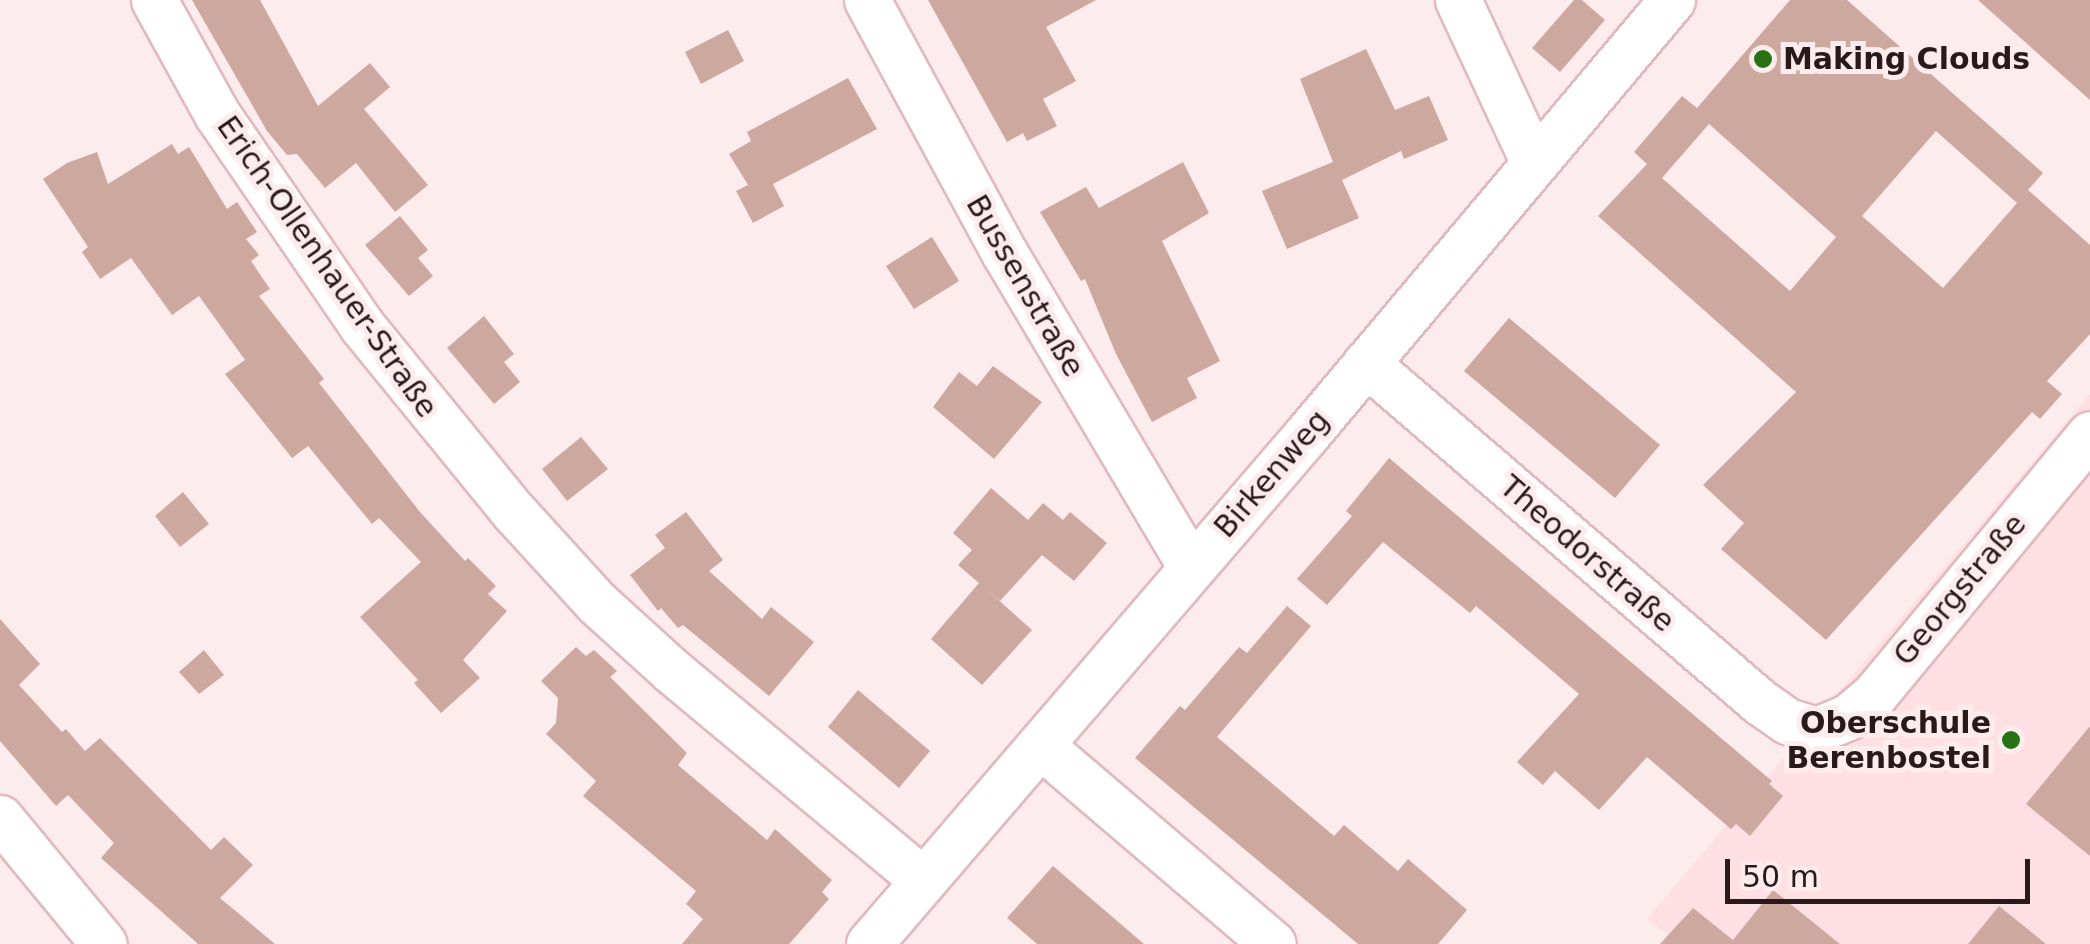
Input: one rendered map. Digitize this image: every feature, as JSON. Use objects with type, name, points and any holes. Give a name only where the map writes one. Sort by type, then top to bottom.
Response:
[{"type":"street","name":"Erich-Ollenhauer-Straße","points":[[154,0],[217,114],[362,326],[513,510],[597,602],[660,660],[923,880]]},
{"type":"street","name":"Bussenstraße","points":[[868,0],[995,237],[1191,567]]},
{"type":"street","points":[[1458,0],[1534,163]]},
{"type":"street","name":"Birkenweg","points":[[868,944],[1191,567],[1383,378],[1534,163],[1672,0]]},
{"type":"street","name":"Theodorstraße","points":[[1383,378],[1760,702],[1788,720],[1817,730]]},
{"type":"street","name":"Georgstraße","points":[[1817,730],[1848,717],[1875,694],[2090,434]]},
{"type":"street","points":[[1040,745],[1273,944]]},
{"type":"street","points":[[0,818],[104,944]]},
{"type":"shaded area","points":[[2090,394],[2090,944],[1679,944],[1647,919]]},
{"type":"building","points":[[192,0],[260,0],[318,106],[370,63],[390,87],[364,109],[428,185],[395,212],[356,163],[325,188],[297,154],[287,155],[267,131]]},
{"type":"building","points":[[928,0],[1096,0],[1046,27],[1076,81],[1043,99],[1057,126],[1027,141],[1023,133],[1007,142]]},
{"type":"building","points":[[1574,0],[1582,0],[1605,20],[1560,72],[1532,48]]},
{"type":"building","points":[[1790,0],[1847,0],[2043,173],[2028,190],[2090,245],[2090,334],[2047,381],[2062,394],[2040,419],[2032,412],[1826,640],[1721,549],[1744,523],[1703,485],[1796,392],[1598,216],[1647,164],[1634,152],[1682,96],[1697,108]],"holes":[[[1709,124],[1836,237],[1790,291],[1662,178]],[[1936,131],[2017,203],[1943,288],[1862,216]]]},
{"type":"building","points":[[1978,0],[2090,0],[2090,100]]},
{"type":"building","points":[[728,30],[744,61],[701,84],[685,52]]},
{"type":"building","points":[[1366,49],[1395,110],[1429,96],[1448,140],[1404,159],[1401,151],[1342,180],[1359,218],[1287,249],[1262,191],[1333,162],[1300,79]]},
{"type":"building","points":[[848,78],[877,129],[773,184],[784,206],[753,223],[736,191],[748,185],[729,154],[751,141],[747,132]]},
{"type":"building","points":[[172,144],[178,154],[189,147],[227,209],[237,202],[257,232],[246,239],[259,255],[251,261],[270,289],[259,296],[324,379],[319,383],[420,512],[465,561],[468,558],[496,586],[488,594],[507,611],[463,660],[480,678],[441,713],[414,683],[418,680],[360,617],[421,562],[379,518],[372,524],[308,446],[292,458],[225,374],[245,360],[199,296],[172,315],[131,258],[100,279],[82,252],[88,247],[43,179],[67,163],[97,152],[108,184]]},
{"type":"building","points":[[1183,162],[1209,213],[1162,241],[1220,361],[1187,378],[1197,398],[1152,422],[1116,354],[1085,279],[1081,281],[1040,212],[1086,187],[1099,208]]},
{"type":"building","points":[[400,216],[428,250],[418,258],[433,276],[409,296],[365,245]]},
{"type":"building","points":[[932,237],[959,281],[914,309],[886,266]]},
{"type":"building","points":[[484,316],[514,354],[504,362],[520,382],[494,404],[447,348]]},
{"type":"building","points":[[1509,318],[1660,445],[1615,498],[1464,371]]},
{"type":"building","points":[[993,366],[1042,402],[994,459],[933,407],[959,372],[977,386]]},
{"type":"building","points":[[581,437],[608,469],[567,501],[542,469]]},
{"type":"building","points":[[1389,458],[1772,781],[1769,784],[1783,796],[1750,836],[1736,824],[1731,829],[1647,757],[1599,810],[1555,771],[1543,785],[1517,762],[1579,694],[1476,606],[1470,613],[1383,542],[1327,605],[1297,579],[1352,516],[1346,511]]},
{"type":"building","points":[[991,488],[1028,520],[1043,503],[1063,520],[1070,512],[1107,543],[1074,581],[1042,555],[1000,601],[985,588],[1032,630],[982,685],[931,639],[979,583],[958,565],[972,550],[953,533]]},
{"type":"building","points":[[183,492],[209,524],[180,547],[155,516]]},
{"type":"building","points":[[686,512],[723,560],[709,571],[762,619],[771,607],[814,642],[769,696],[683,625],[678,628],[661,608],[658,611],[630,575],[665,548],[655,535]]},
{"type":"building","points":[[1287,606],[1311,626],[1217,737],[1334,836],[1344,825],[1398,871],[1408,859],[1467,910],[1438,944],[1358,944],[1135,758],[1180,706],[1185,710],[1239,647],[1247,653]]},
{"type":"building","points":[[0,619],[40,664],[19,685],[62,732],[66,729],[85,751],[100,738],[211,850],[224,837],[253,865],[220,898],[275,944],[198,944],[101,858],[114,843],[68,795],[56,806],[0,741]]},
{"type":"building","points":[[576,647],[586,656],[594,650],[617,671],[610,677],[687,753],[678,765],[767,840],[775,829],[832,880],[822,892],[829,899],[789,944],[682,944],[703,919],[686,904],[696,891],[583,796],[596,781],[546,734],[556,723],[558,698],[541,681]]},
{"type":"building","points":[[204,650],[224,675],[199,694],[179,672]]},
{"type":"building","points":[[858,690],[930,751],[899,788],[828,727]]},
{"type":"building","points":[[2090,726],[2090,856],[2026,804]]},
{"type":"building","points":[[1053,866],[1144,944],[1037,944],[1007,918]]},
{"type":"building","points":[[1773,890],[1840,944],[1660,944],[1693,908],[1733,940]]},
{"type":"building","points":[[1999,906],[2046,944],[1968,944]]},
{"type":"place","name":"Making Clouds","points":[[1763,59]]},
{"type":"place","name":"Oberschule Berenbostel","points":[[2011,740]]}]
